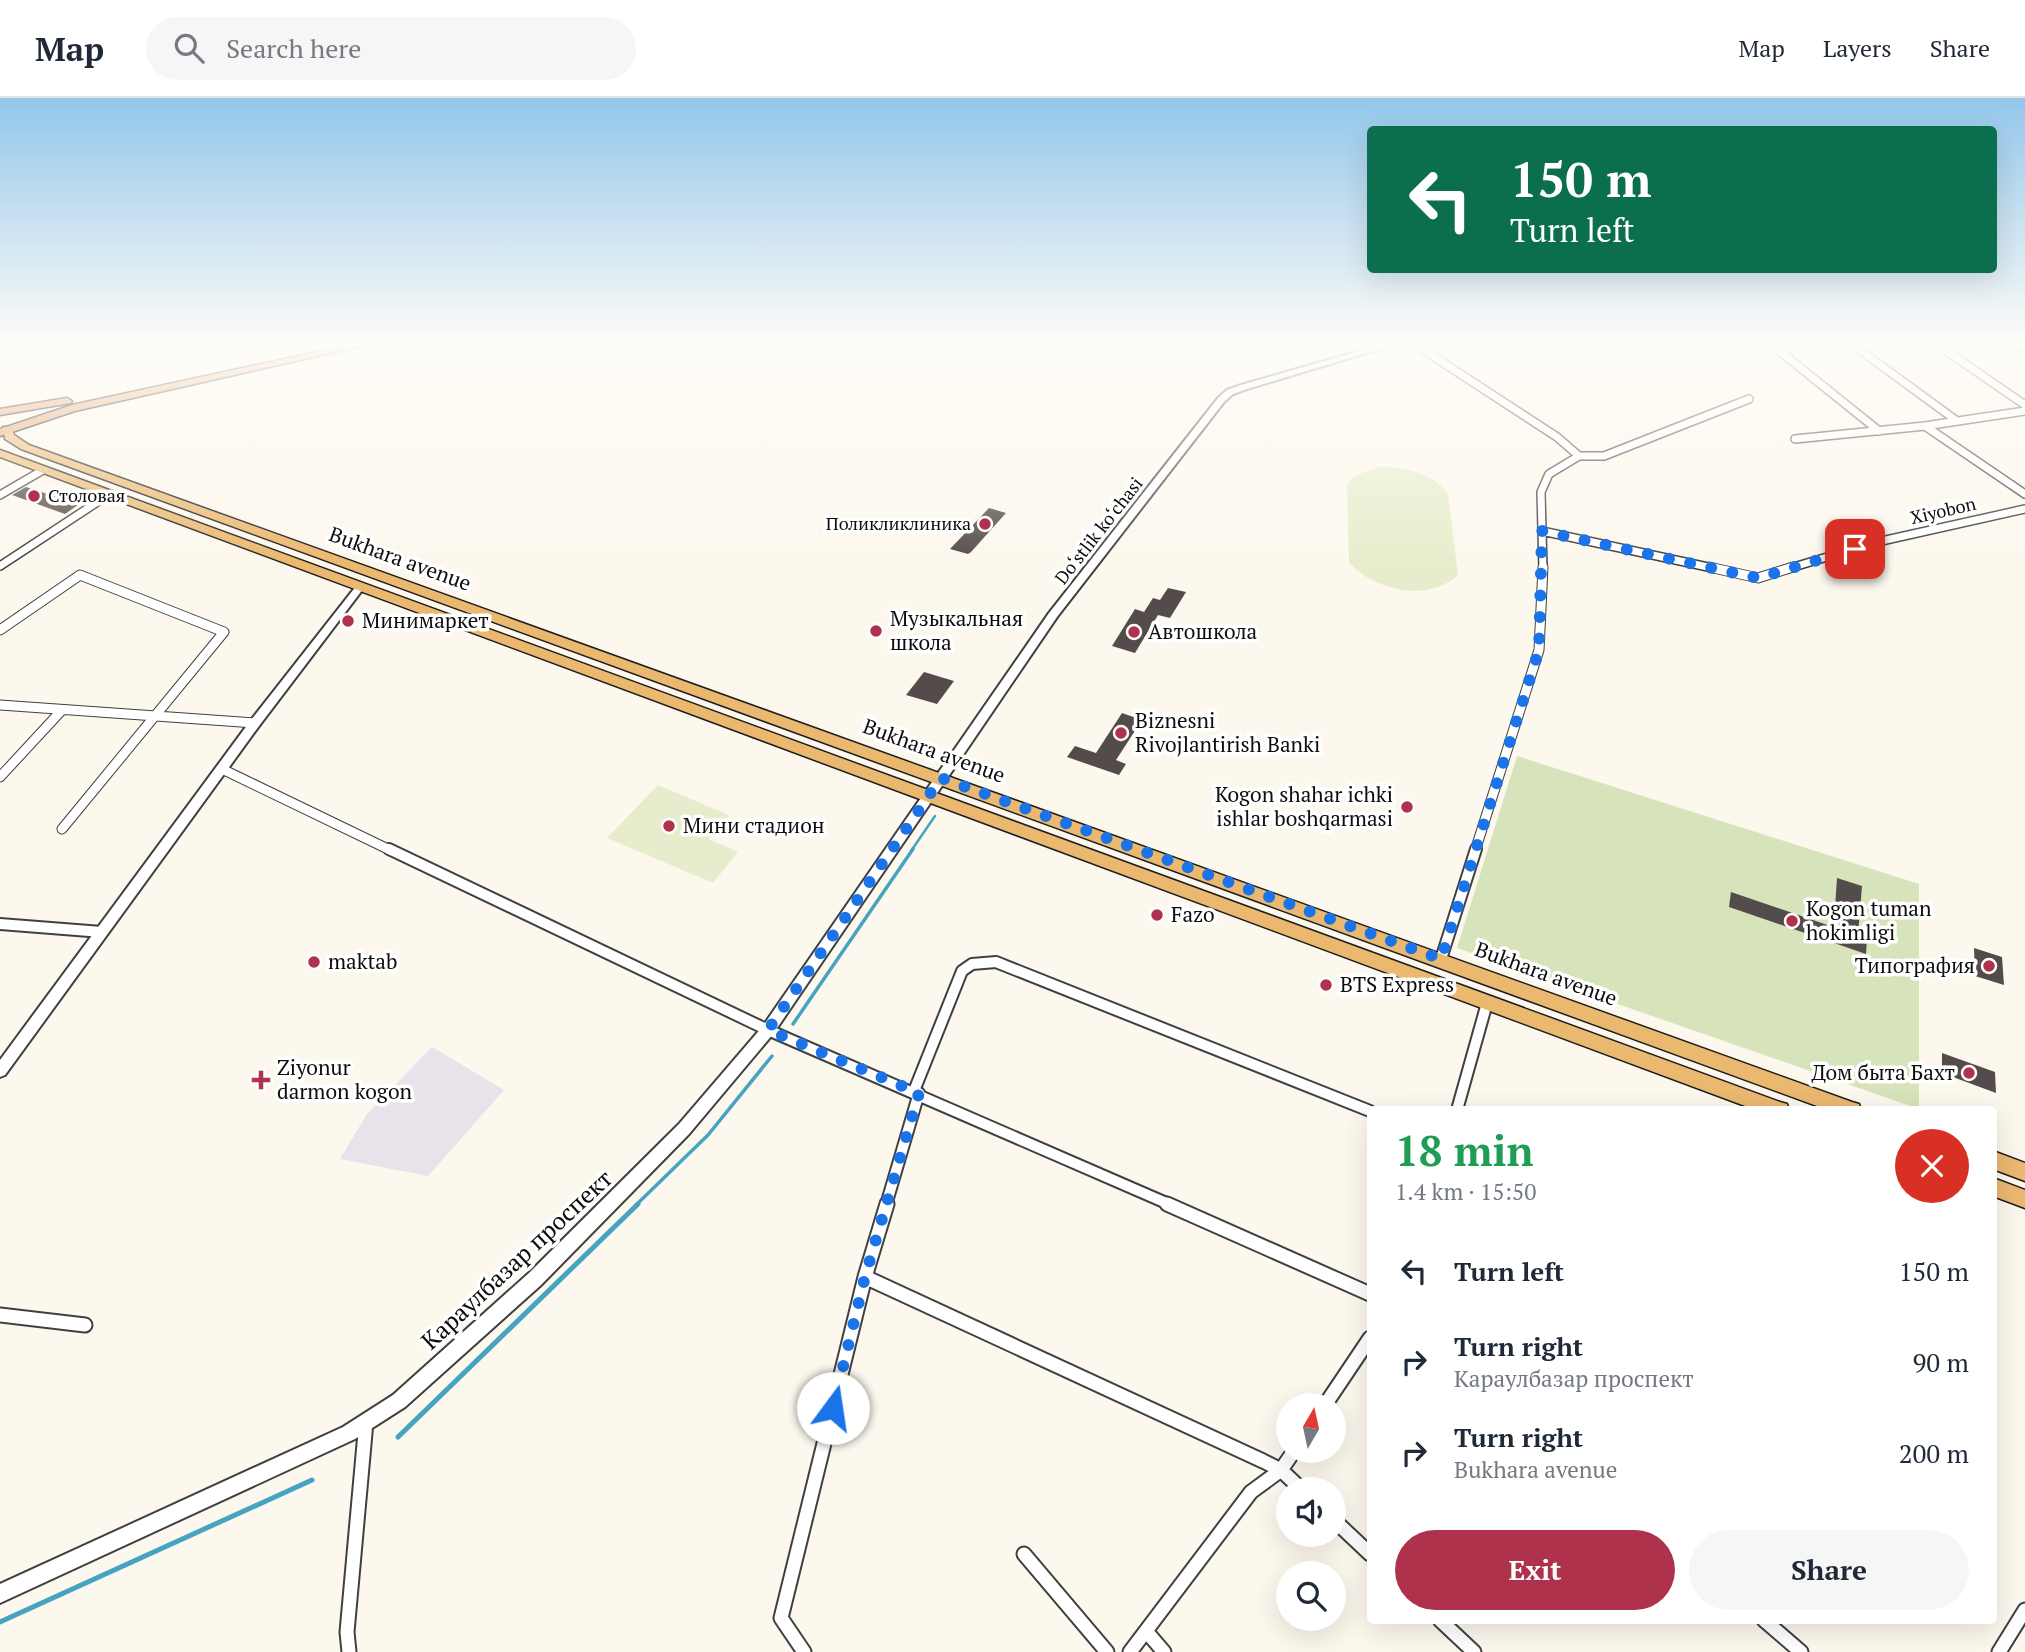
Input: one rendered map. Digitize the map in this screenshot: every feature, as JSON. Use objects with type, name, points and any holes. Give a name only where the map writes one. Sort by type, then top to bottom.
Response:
[{"type":"highway","points":[[4,431],[44,418]]},
{"type":"main road","name":"Bukhara avenue","points":[[4,431],[25,447],[1841,1106]]},
{"type":"main road","name":"Bukhara avenue","points":[[0,453],[1769,1106]]},
{"type":"main road","points":[[37,468],[37,459],[50,456]]},
{"type":"main road","points":[[1434,983],[1441,959]]},
{"type":"main road","points":[[1997,1162],[2025,1172]]},
{"type":"main road","points":[[1997,1188],[2025,1199]]},
{"type":"street","name":"Do‘stlik ko‘chasi","points":[[930,795],[1053,615],[1207,418]]},
{"type":"street","points":[[1527,418],[1557,437],[1579,456]]},
{"type":"street","points":[[1441,959],[1539,650],[1541,492],[1549,474],[1579,456],[1604,456],[1702,418]]},
{"type":"street","points":[[1862,418],[1879,431]]},
{"type":"street","points":[[1952,418],[1957,421]]},
{"type":"street","points":[[1795,439],[1981,418]]},
{"type":"street","points":[[1925,426],[2025,495]]},
{"type":"street","points":[[0,495],[37,468]]},
{"type":"street","points":[[0,566],[108,495]]},
{"type":"street","name":"Xiyobon","points":[[1542,531],[1758,578],[1877,542],[2025,509]]},
{"type":"street","points":[[0,629],[80,575],[224,632],[158,716],[62,828]]},
{"type":"street","points":[[0,1071],[255,723],[360,587]]},
{"type":"street","points":[[0,705],[255,723]]},
{"type":"street","points":[[0,778],[62,710]]},
{"type":"street","points":[[222,769],[768,1030],[917,1092],[1367,1293]]},
{"type":"street","name":"Караулбазар проспект","points":[[0,1594],[349,1433],[399,1401],[535,1279],[684,1129],[768,1030],[930,795]]},
{"type":"street","points":[[0,924],[102,932]]},
{"type":"street","points":[[804,1652],[781,1618],[865,1277],[917,1092],[962,971],[985,961],[996,962],[1367,1110]]},
{"type":"street","points":[[1458,1106],[1487,1003]]},
{"type":"street","points":[[865,1277],[1281,1470],[1288,1477]]},
{"type":"street","points":[[0,1315],[85,1325]]},
{"type":"street","points":[[1333,1393],[1367,1342]]},
{"type":"street","points":[[349,1652],[346,1632],[366,1422]]},
{"type":"street","points":[[1130,1652],[1251,1492],[1281,1470],[1286,1463]]},
{"type":"street","points":[[1346,1531],[1367,1551]]},
{"type":"street","points":[[1024,1554],[1107,1652]]},
{"type":"street","points":[[1999,1652],[2025,1610]]},
{"type":"street","points":[[1444,1624],[1474,1652]]},
{"type":"street","points":[[1769,1624],[1801,1652]]},
{"type":"street","points":[[1146,1631],[1164,1652]]},
{"type":"shaded area","points":[[432,1047],[504,1090],[428,1176],[340,1159],[367,1114]]},
{"type":"green space","points":[[1379,467],[1417,472],[1433,480],[1448,493],[1458,575],[1446,584],[1432,589],[1402,590],[1373,581],[1349,563],[1347,484],[1354,476]]},
{"type":"green space","points":[[1517,756],[1919,884],[1919,1106],[1910,1106],[1457,948]]},
{"type":"green space","name":"Мини стадион","points":[[658,785],[729,815],[709,839],[738,852],[713,883],[607,838]]},
{"type":"building","points":[[26,487],[78,505],[65,514],[12,495]]},
{"type":"building","name":"Поликликлиника","points":[[989,508],[1006,513],[968,554],[950,549]]},
{"type":"building","name":"Автошкола","points":[[1168,588],[1186,592],[1170,618],[1158,615],[1135,653],[1112,646],[1135,609],[1144,612],[1153,598],[1160,600]]},
{"type":"building","points":[[924,672],[954,681],[937,704],[906,695]]},
{"type":"building","name":"Biznesni Rivojlantirish Banki","points":[[1122,713],[1142,720],[1116,760],[1126,764],[1119,775],[1067,757],[1075,746],[1096,753]]},
{"type":"building","name":"Kogon tuman hokimligi","points":[[1837,878],[1862,886],[1858,935],[1867,938],[1866,954],[1729,907],[1731,892],[1839,929],[1840,910],[1835,908]]},
{"type":"building","name":"Типография","points":[[1974,948],[2002,957],[2004,985],[1975,976]]},
{"type":"building","name":"Дом быта Бахт","points":[[1942,1053],[1995,1072],[1996,1093],[1942,1073]]},
{"type":"waterway","points":[[911,851],[935,816]]},
{"type":"waterway","points":[[793,1024],[913,849]]},
{"type":"waterway","points":[[636,1205],[708,1135],[772,1056]]},
{"type":"waterway","points":[[398,1437],[638,1204]]},
{"type":"waterway","points":[[0,1622],[312,1480]]},
{"type":"place","name":"Столовая","points":[[34,496]]},
{"type":"place","name":"Поликликлиника","points":[[985,524]]},
{"type":"place","name":"Минимаркет","points":[[348,621]]},
{"type":"place","name":"Музыкальная школа","points":[[876,631]]},
{"type":"place","name":"Автошкола","points":[[1134,632]]},
{"type":"place","name":"Biznesni Rivojlantirish Banki","points":[[1121,733]]},
{"type":"place","name":"Kogon shahar ichki ishlar boshqarmasi","points":[[1407,807]]},
{"type":"place","name":"Мини стадион","points":[[669,826]]},
{"type":"place","name":"Fazo","points":[[1157,915]]},
{"type":"place","name":"Kogon tuman hokimligi","points":[[1792,921]]},
{"type":"place","name":"maktab","points":[[314,962]]},
{"type":"place","name":"Типография","points":[[1989,966]]},
{"type":"place","name":"BTS Express","points":[[1326,985]]},
{"type":"place","name":"Дом быта Бахт","points":[[1969,1073]]},
{"type":"place","name":"Ziyonur darmon kogon","points":[[261,1080]]},
{"type":"route","points":[[833,1408],[865,1277],[919,1093],[768,1030],[941,778],[1441,959],[1465,893],[1539,650],[1542,531],[1758,578],[1855,549]]}]
